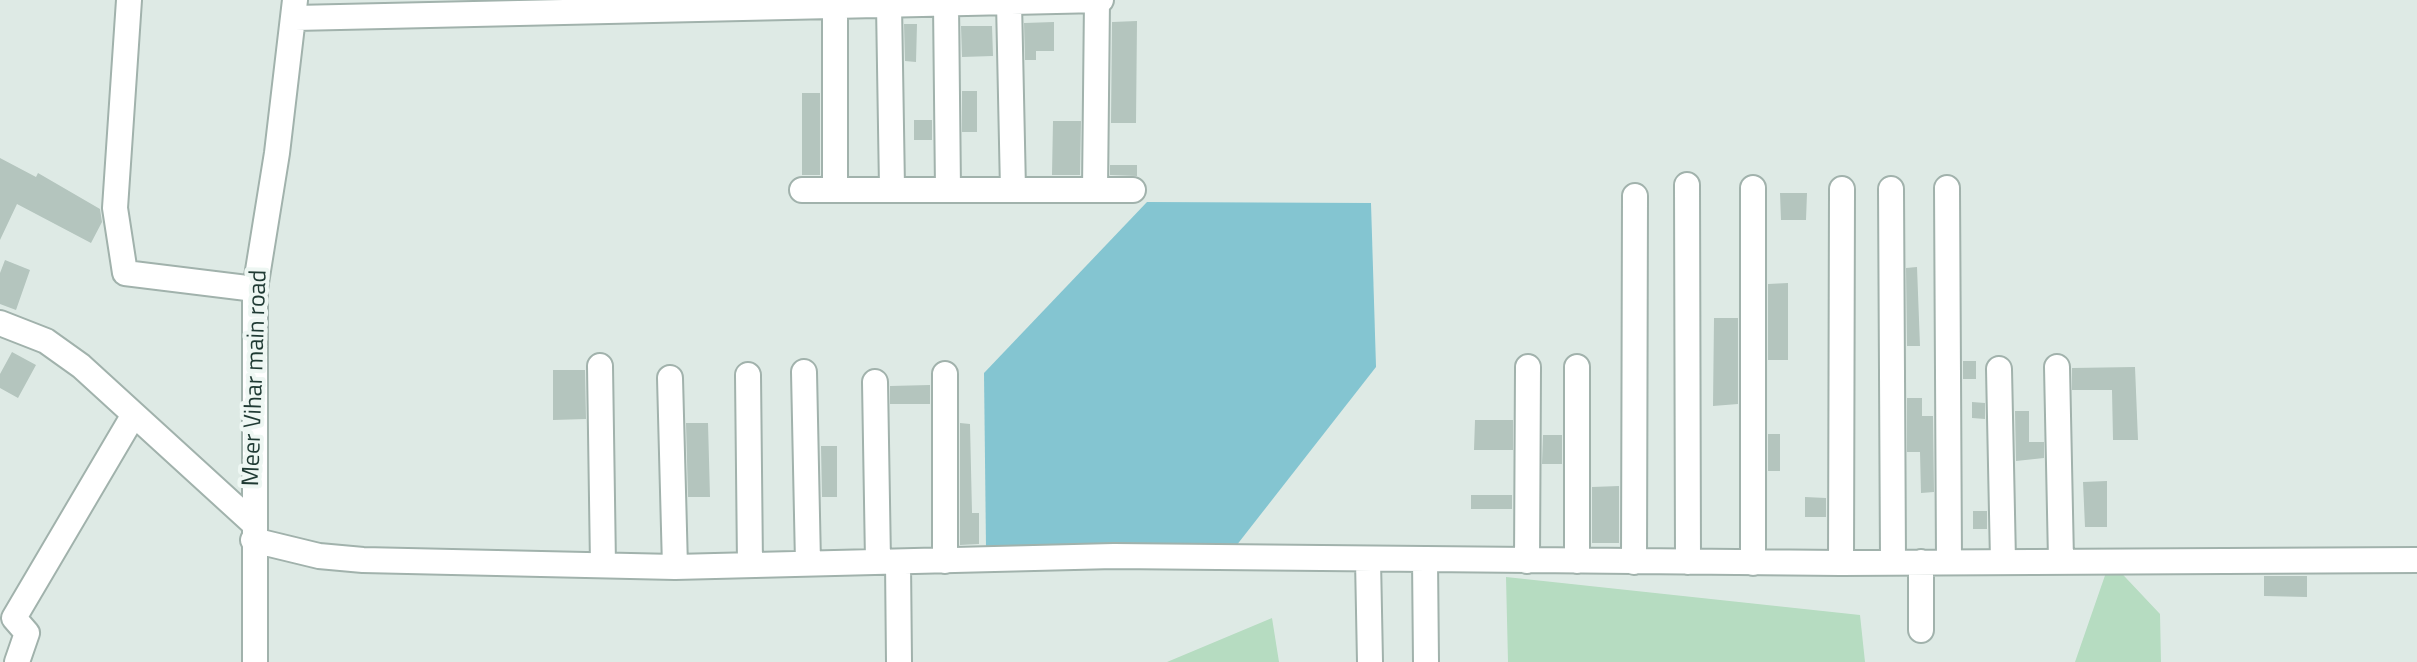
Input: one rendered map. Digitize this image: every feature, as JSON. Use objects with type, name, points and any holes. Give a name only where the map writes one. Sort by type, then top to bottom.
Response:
[{"type":"street","points":[[129,0],[115,208],[125,273],[255,289]]},
{"type":"street","points":[[295,9],[835,6],[1099,0],[1095,190]]},
{"type":"street","points":[[1013,190],[1018,1]]},
{"type":"street","points":[[946,4],[948,190]]},
{"type":"street","points":[[889,5],[892,188]]},
{"type":"street","points":[[835,6],[835,189]]},
{"type":"street","name":"Meer Vihar main road","points":[[255,662],[255,289],[295,9]]},
{"type":"street","points":[[1687,185],[1688,562]]},
{"type":"street","points":[[1753,188],[1753,563]]},
{"type":"street","points":[[1947,188],[1949,561]]},
{"type":"street","points":[[1841,563],[1842,189]]},
{"type":"street","points":[[1891,189],[1893,561]]},
{"type":"street","points":[[802,190],[1133,190]]},
{"type":"street","points":[[1634,562],[1635,196]]},
{"type":"street","points":[[0,323],[46,341],[81,366],[253,532],[319,556],[363,560],[675,567],[1114,556],[1753,563],[2417,560]]},
{"type":"street","points":[[600,366],[603,565]]},
{"type":"street","points":[[1527,561],[1528,367]]},
{"type":"street","points":[[1577,367],[1577,561]]},
{"type":"street","points":[[2057,367],[2061,560]]},
{"type":"street","points":[[1999,369],[2003,561]]},
{"type":"street","points":[[804,372],[808,563]]},
{"type":"street","points":[[945,374],[945,561]]},
{"type":"street","points":[[748,375],[750,565]]},
{"type":"street","points":[[670,378],[675,567]]},
{"type":"street","points":[[875,382],[888,562],[899,662]]},
{"type":"street","points":[[17,662],[27,633],[7,614],[133,416]]},
{"type":"street","points":[[1425,559],[1426,662]]},
{"type":"street","points":[[1368,560],[1370,662]]},
{"type":"street","points":[[1921,562],[1921,630]]},
{"type":"green space","points":[[2110,561],[2160,614],[2161,662],[2075,662]]},
{"type":"green space","points":[[1506,577],[1860,615],[1865,662],[1508,662]]},
{"type":"green space","points":[[1272,618],[1279,662],[1167,662]]},
{"type":"water","points":[[1147,202],[1371,203],[1376,367],[1236,546],[986,548],[984,373]]},
{"type":"building","points":[[1137,21],[1136,123],[1111,123],[1112,22]]},
{"type":"building","points":[[1054,22],[1054,51],[1036,51],[1036,60],[1025,60],[1024,23]]},
{"type":"building","points":[[904,24],[917,24],[916,62],[905,61]]},
{"type":"building","points":[[961,26],[992,26],[993,56],[962,57]]},
{"type":"building","points":[[962,91],[977,91],[977,132],[962,132]]},
{"type":"building","points":[[802,93],[820,93],[820,175],[802,175]]},
{"type":"building","points":[[914,120],[932,120],[932,140],[914,140]]},
{"type":"building","points":[[1053,121],[1081,121],[1080,175],[1052,175]]},
{"type":"building","points":[[0,158],[36,177],[38,173],[100,209],[102,222],[91,243],[17,204],[0,240]]},
{"type":"building","points":[[1110,165],[1137,165],[1137,176],[1110,175]]},
{"type":"building","points":[[1780,193],[1807,193],[1806,220],[1781,220]]},
{"type":"building","points":[[5,260],[30,270],[16,310],[0,304],[0,273]]},
{"type":"building","points":[[1917,267],[1920,346],[1907,346],[1906,268]]},
{"type":"building","points":[[1788,283],[1788,360],[1768,360],[1768,284]]},
{"type":"building","points":[[1714,318],[1738,318],[1738,404],[1713,406]]},
{"type":"building","points":[[12,352],[36,365],[18,398],[0,388],[0,374]]},
{"type":"building","points":[[1963,361],[1976,361],[1976,379],[1963,379]]},
{"type":"building","points":[[2135,367],[2138,440],[2113,440],[2112,390],[2072,390],[2072,368]]},
{"type":"building","points":[[553,370],[585,370],[586,419],[553,420]]},
{"type":"building","points":[[930,385],[930,404],[890,404],[890,386]]},
{"type":"building","points":[[1907,398],[1922,398],[1922,416],[1933,416],[1934,492],[1921,493],[1920,452],[1907,452]]},
{"type":"building","points":[[1972,402],[1985,403],[1985,419],[1972,418]]},
{"type":"building","points":[[2015,411],[2029,411],[2029,442],[2044,442],[2044,458],[2016,461]]},
{"type":"building","points":[[1475,420],[1513,420],[1513,450],[1474,450]]},
{"type":"building","points":[[686,423],[708,423],[710,497],[688,497]]},
{"type":"building","points":[[960,423],[970,424],[972,513],[979,513],[979,544],[960,545]]},
{"type":"building","points":[[1768,434],[1780,434],[1780,471],[1768,471]]},
{"type":"building","points":[[1543,435],[1562,435],[1562,464],[1542,464]]},
{"type":"building","points":[[821,446],[837,446],[837,497],[822,497]]},
{"type":"building","points":[[2107,481],[2107,527],[2085,527],[2083,482]]},
{"type":"building","points":[[1619,486],[1619,543],[1592,543],[1592,487]]},
{"type":"building","points":[[1471,495],[1512,495],[1512,509],[1471,509]]},
{"type":"building","points":[[1805,497],[1826,498],[1826,517],[1805,517]]},
{"type":"building","points":[[1973,511],[1987,511],[1987,529],[1973,529]]},
{"type":"building","points":[[2264,576],[2307,576],[2307,597],[2264,596]]}]
